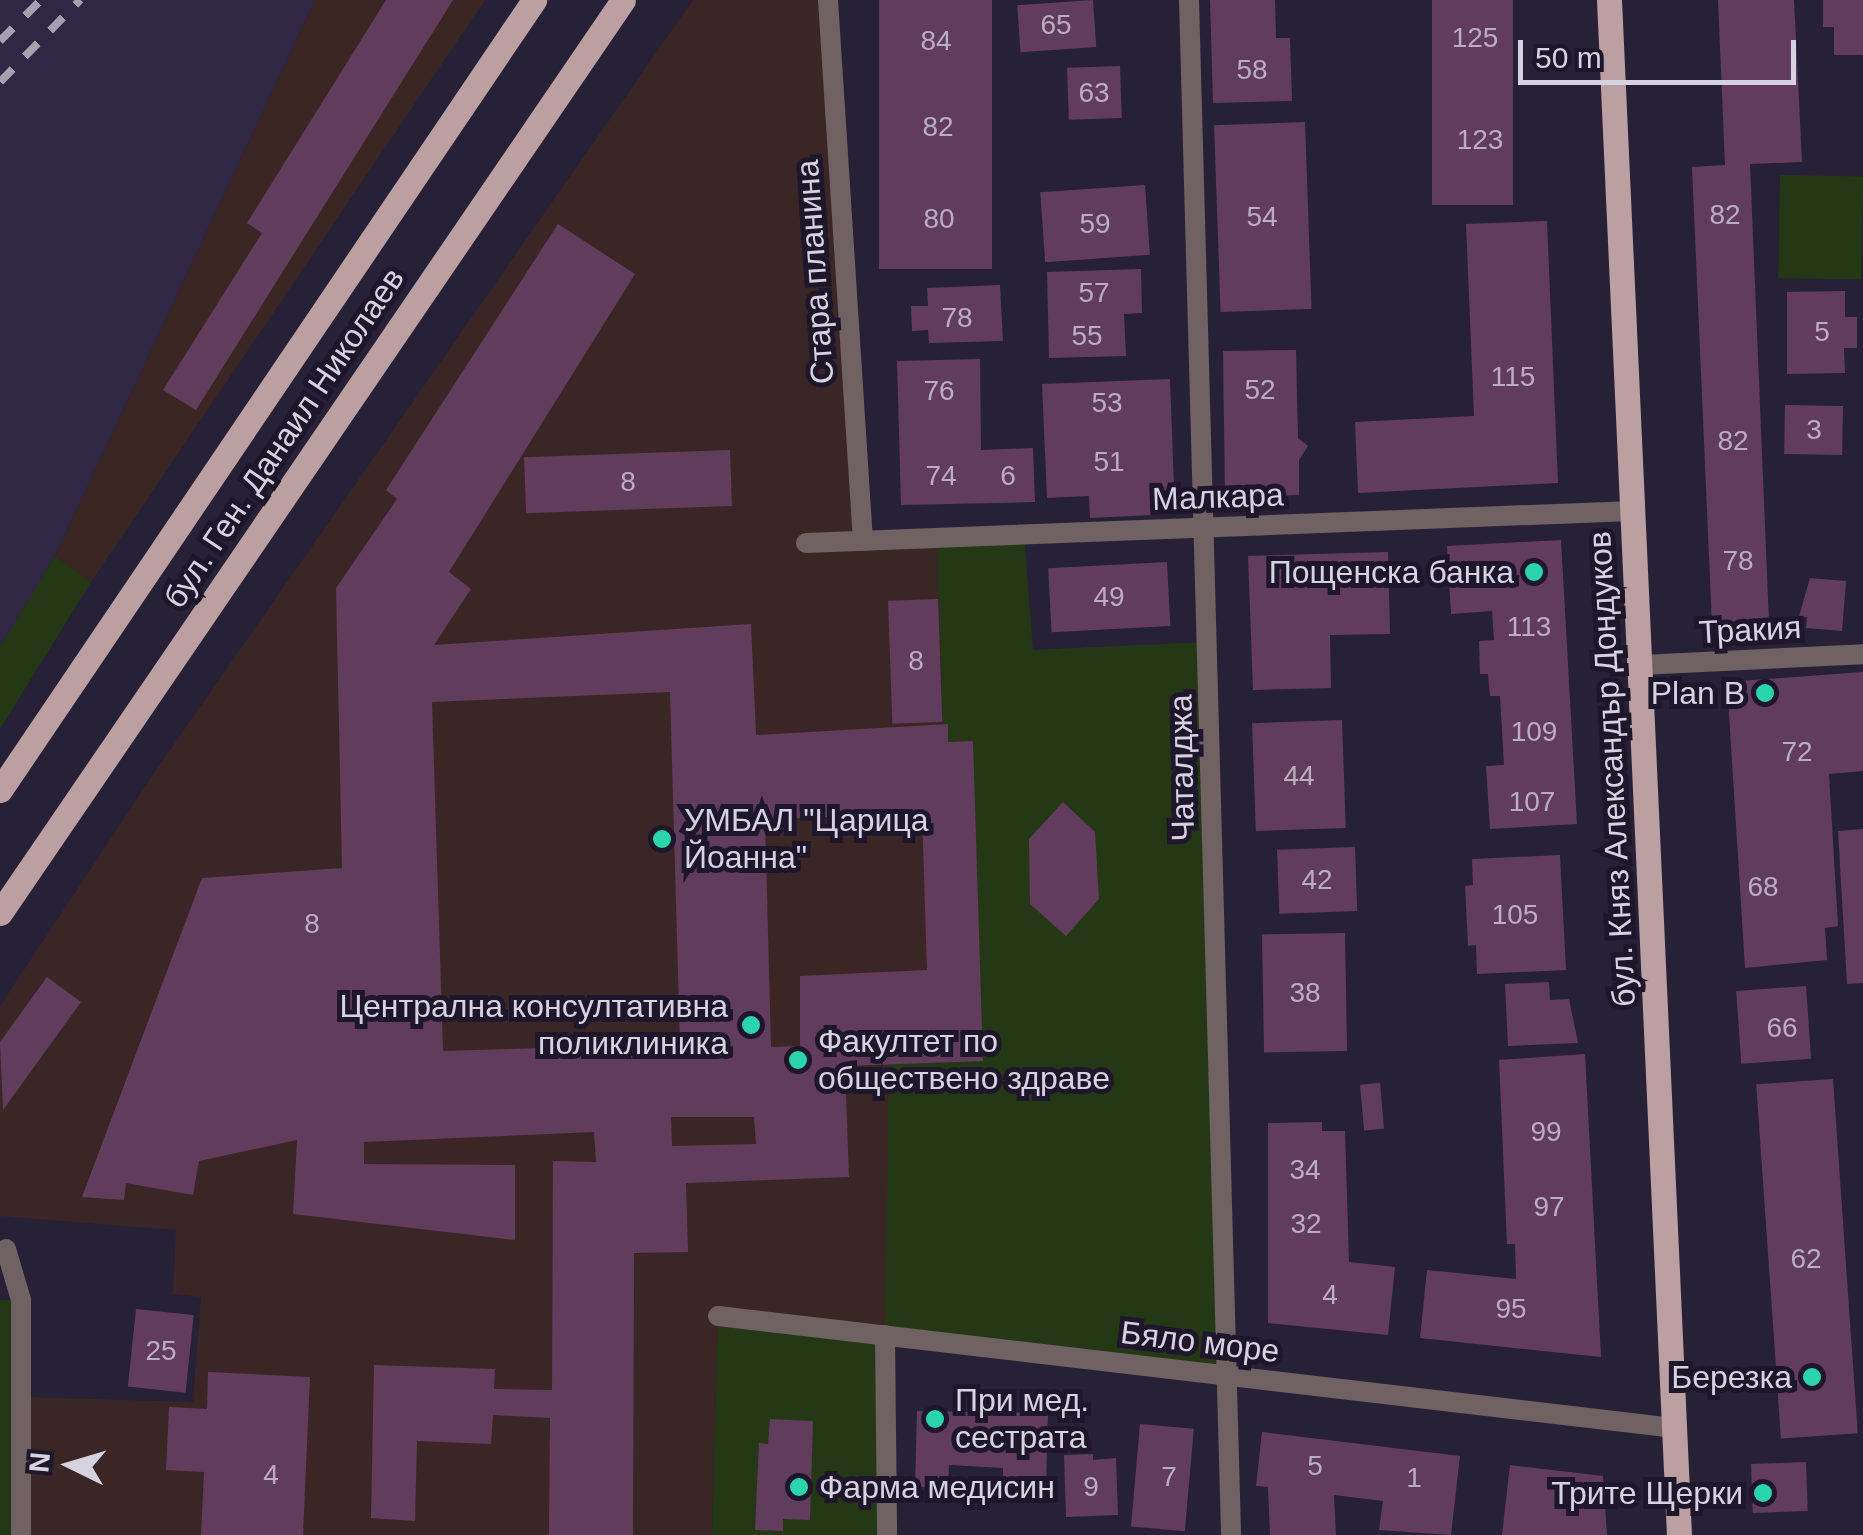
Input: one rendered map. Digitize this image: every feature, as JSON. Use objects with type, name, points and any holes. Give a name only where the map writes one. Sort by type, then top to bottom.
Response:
[{"type":"main road","name":"бул. Ген. Данаил Николаев","points":[[0,790],[534,0]]},
{"type":"main road","name":"бул. Ген. Данаил Николаев","points":[[0,913],[623,0]]},
{"type":"main road","name":"бул. Княз Александър Дондуков","points":[[1609,0],[1680,1535]]},
{"type":"street","name":"Стара планина","points":[[828,0],[862,541]]},
{"type":"street","name":"Чаталджа","points":[[1189,0],[1208,528],[1224,1375],[1232,1535]]},
{"type":"street","name":"Малкара","points":[[806,543],[1633,511]]},
{"type":"street","name":"Тракия","points":[[1640,665],[1863,654]]},
{"type":"street","points":[[2,1248],[21,1300],[21,1535]]},
{"type":"street","name":"Бяло море","points":[[718,1316],[1676,1428]]},
{"type":"street","points":[[885,1336],[887,1535]]},
{"type":"shaded area","points":[[0,0],[315,0],[55,556],[0,647]]},
{"type":"shaded area","points":[[315,0],[485,0],[91,582],[55,556]]},
{"type":"shaded area","name":"УМБАЛ \"Царица Йоанна\"","points":[[693,0],[828,0],[863,540],[937,538],[1033,650],[1210,642],[1224,1375],[718,1317],[712,1535],[21,1535],[21,1397],[193,1402],[201,1297],[173,1294],[176,1230],[0,1216],[0,1006],[161,763]]},
{"type":"green space","points":[[1780,175],[1863,176],[1861,279],[1778,278]]},
{"type":"green space","points":[[1024,534],[1033,650],[1210,642],[1224,1375],[885,1336],[887,1535],[712,1535],[718,1316],[885,1335],[889,1064],[983,1060],[973,742],[948,742],[943,722],[937,538]]},
{"type":"green space","points":[[55,556],[91,582],[0,729],[0,647]]},
{"type":"green space","points":[[0,1300],[21,1300],[21,1535],[0,1535]]},
{"type":"building","points":[[386,0],[453,0],[196,410],[163,390],[262,233],[247,223]]},
{"type":"building","points":[[879,0],[992,0],[992,269],[879,269]]},
{"type":"building","points":[[1093,0],[1096,47],[1020,52],[1017,5]]},
{"type":"building","points":[[1210,0],[1275,0],[1276,38],[1290,38],[1292,101],[1213,103]]},
{"type":"building","points":[[1432,0],[1513,0],[1513,205],[1432,205]]},
{"type":"building","points":[[1718,0],[1794,0],[1802,162],[1750,164],[1769,622],[1712,625],[1692,167],[1725,165]]},
{"type":"building","points":[[1823,0],[1863,0],[1863,55],[1834,55],[1834,27],[1823,27]]},
{"type":"building","points":[[1120,66],[1122,118],[1069,120],[1067,68]]},
{"type":"building","points":[[1305,122],[1312,309],[1221,312],[1214,125]]},
{"type":"building","points":[[1145,185],[1150,255],[1045,262],[1040,192]]},
{"type":"building","points":[[1547,221],[1558,483],[1358,493],[1355,422],[1474,416],[1466,224]]},
{"type":"building","points":[[558,224],[635,274],[449,572],[471,589],[434,645],[751,624],[756,735],[948,724],[948,742],[973,741],[983,1061],[845,1066],[849,1177],[686,1183],[688,1252],[634,1253],[633,1535],[549,1535],[550,1418],[493,1415],[491,1444],[417,1441],[415,1521],[371,1518],[374,1365],[495,1369],[494,1389],[552,1390],[553,1161],[596,1162],[594,1132],[364,1142],[364,1164],[515,1165],[515,1240],[293,1214],[297,1140],[199,1161],[193,1195],[126,1183],[124,1200],[82,1197],[202,878],[342,868],[336,588],[397,499],[386,490]],"holes":[[[670,692],[680,1044],[443,1051],[432,702]],[[922,814],[927,970],[800,976],[800,1046],[771,1047],[765,819]],[[671,1117],[754,1117],[756,1144],[672,1146]]]},
{"type":"building","points":[[1141,269],[1142,313],[1124,314],[1126,356],[1049,358],[1047,272]]},
{"type":"building","points":[[1000,285],[1003,341],[929,343],[928,330],[912,331],[911,306],[928,306],[927,288]]},
{"type":"building","points":[[1845,291],[1845,317],[1857,317],[1857,348],[1844,348],[1845,373],[1787,374],[1787,292]]},
{"type":"building","points":[[1296,350],[1298,438],[1308,446],[1299,460],[1299,495],[1225,497],[1223,351]]},
{"type":"building","points":[[980,359],[981,450],[1033,448],[1035,502],[901,505],[897,361]]},
{"type":"building","points":[[1170,379],[1175,514],[1090,518],[1089,496],[1047,498],[1042,384]]},
{"type":"building","points":[[1785,405],[1843,406],[1842,455],[1784,454]]},
{"type":"building","points":[[730,450],[732,506],[526,513],[524,457]]},
{"type":"building","points":[[1561,540],[1577,824],[1490,829],[1486,766],[1504,765],[1500,696],[1490,696],[1488,674],[1480,674],[1479,641],[1494,640],[1492,611],[1451,614],[1447,546]]},
{"type":"building","points":[[1388,552],[1390,634],[1330,635],[1331,688],[1253,690],[1248,556]]},
{"type":"building","points":[[1167,562],[1170,626],[1052,632],[1048,568]]},
{"type":"building","points":[[1810,578],[1846,581],[1842,631],[1806,628],[1807,617],[1799,616]]},
{"type":"building","points":[[938,599],[942,722],[892,724],[888,601]]},
{"type":"building","points":[[1863,672],[1863,771],[1829,774],[1838,926],[1825,928],[1827,960],[1745,968],[1727,682]]},
{"type":"building","points":[[1342,720],[1346,828],[1256,831],[1252,723]]},
{"type":"building","points":[[1063,802],[1095,832],[1099,899],[1066,936],[1030,904],[1029,839]]},
{"type":"building","points":[[1863,829],[1863,983],[1847,984],[1838,831]]},
{"type":"building","points":[[1355,847],[1357,911],[1279,914],[1277,850]]},
{"type":"building","points":[[1560,855],[1566,970],[1477,974],[1476,945],[1468,946],[1465,886],[1473,885],[1472,859]]},
{"type":"building","points":[[1345,933],[1347,1051],[1264,1052],[1262,934]]},
{"type":"building","points":[[47,977],[81,1002],[3,1110],[0,1042]]},
{"type":"building","points":[[1549,982],[1550,1000],[1569,999],[1578,1043],[1508,1046],[1505,984]]},
{"type":"building","points":[[1806,986],[1811,1059],[1741,1064],[1736,991]]},
{"type":"building","points":[[1585,1054],[1601,1357],[1420,1338],[1427,1270],[1516,1279],[1515,1244],[1507,1244],[1499,1060]]},
{"type":"building","points":[[1833,1079],[1858,1433],[1781,1439],[1756,1084]]},
{"type":"building","points":[[1380,1083],[1384,1129],[1364,1131],[1360,1085]]},
{"type":"building","points":[[1322,1122],[1322,1131],[1345,1131],[1349,1262],[1395,1267],[1388,1335],[1268,1323],[1268,1123]]},
{"type":"building","points":[[136,1309],[194,1315],[186,1393],[128,1387]]},
{"type":"building","points":[[208,1372],[310,1377],[303,1535],[201,1535],[204,1472],[166,1470],[169,1407],[207,1409]]},
{"type":"building","points":[[917,1411],[1048,1413],[1046,1490],[1003,1489],[1003,1468],[949,1465],[948,1488],[915,1487]]},
{"type":"building","points":[[770,1419],[813,1421],[810,1520],[783,1519],[783,1531],[755,1530],[759,1443],[768,1444]]},
{"type":"building","points":[[1140,1424],[1194,1429],[1185,1531],[1131,1527]]},
{"type":"building","points":[[1262,1432],[1460,1456],[1451,1535],[1379,1530],[1383,1501],[1334,1495],[1336,1535],[1270,1535],[1268,1487],[1256,1486]]},
{"type":"building","points":[[1093,1454],[1093,1460],[1116,1458],[1118,1515],[1066,1517],[1064,1455]]},
{"type":"building","points":[[1806,1462],[1808,1511],[1753,1513],[1751,1464]]},
{"type":"building","points":[[1510,1465],[1603,1476],[1607,1535],[1502,1535]]},
{"type":"railway","points":[[0,41],[41,0]]},
{"type":"railway","points":[[0,82],[80,0]]},
{"type":"place","name":"Пощенска банка","points":[[1534,572]]},
{"type":"place","name":"Plan B","points":[[1765,693]]},
{"type":"place","name":"УМБАЛ \"Царица Йоанна\"","points":[[662,839]]},
{"type":"place","name":"Централна консултативна поликлиника","points":[[751,1025]]},
{"type":"place","name":"Факултет по обществено здраве","points":[[798,1060]]},
{"type":"place","name":"Березка","points":[[1812,1377]]},
{"type":"place","name":"При мед. сестрата","points":[[935,1419]]},
{"type":"place","name":"Фарма медисин","points":[[799,1487]]},
{"type":"place","name":"Трите Щерки","points":[[1763,1493]]}]
